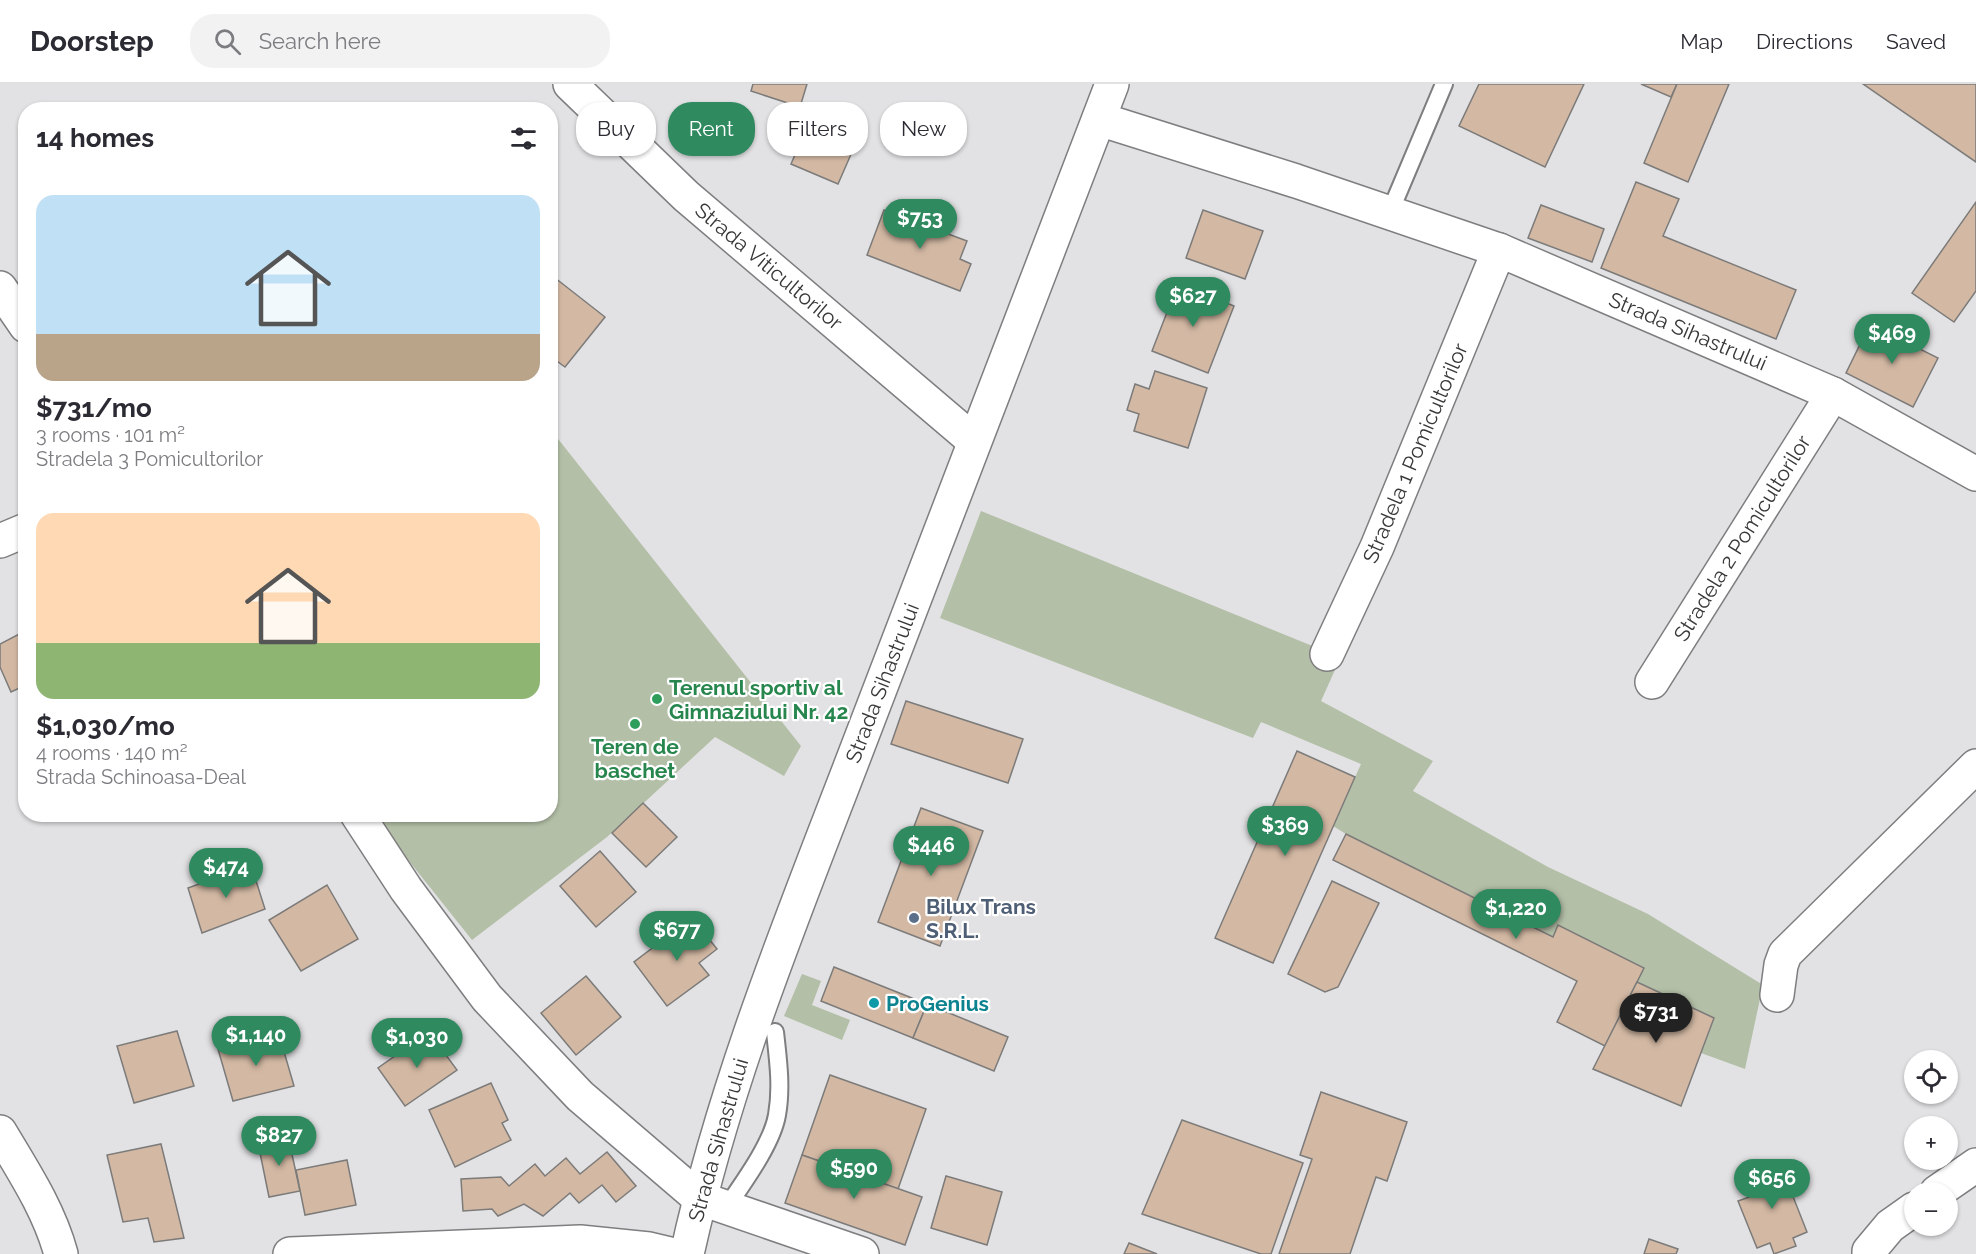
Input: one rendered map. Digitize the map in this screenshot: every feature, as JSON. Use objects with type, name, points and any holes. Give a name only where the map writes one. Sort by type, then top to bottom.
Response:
[{"type":"street","name":"Strada Viticultorilor","points":[[570,84],[686,196],[974,441]]},
{"type":"street","name":"Strada Sihastrului","points":[[687,1254],[713,1203],[753,1023],[1112,84]]},
{"type":"street","name":"Strada Sihastrului","points":[[1098,118],[1390,212],[1499,250],[1833,394],[1976,474]]},
{"type":"street","name":"Stradela 1 Pomicultorilor","points":[[1327,654],[1377,547],[1499,250]]},
{"type":"street","points":[[0,288],[18,314]]},
{"type":"street","name":"Stradela 2 Pomicultorilor","points":[[1652,682],[1833,394]]},
{"type":"street","points":[[0,541],[18,533]]},
{"type":"street","points":[[1777,995],[1781,965],[1785,954],[1976,766]]},
{"type":"street","points":[[362,822],[406,889],[487,998],[580,1096],[713,1203],[862,1254]]},
{"type":"street","points":[[0,1132],[37,1193],[62,1254]]},
{"type":"street","points":[[1951,1182],[1976,1165]]},
{"type":"street","points":[[1869,1254],[1869,1251],[1890,1226],[1904,1216]]},
{"type":"street","points":[[290,1254],[580,1242],[670,1254]]},
{"type":"lane","points":[[1390,212],[1444,84]]},
{"type":"lane","points":[[713,1203],[762,1154],[777,1117],[780,1084],[775,1032]]},
{"type":"green space","name":"Terenul sportiv al Gimnaziului Nr. 42","points":[[558,439],[801,746],[784,776],[715,737],[607,837],[472,940],[401,851],[382,822],[558,822]]},
{"type":"green space","points":[[981,511],[1315,647],[1339,661],[1321,701],[1433,761],[1413,791],[1548,867],[1648,914],[1763,985],[1745,1069],[1701,1053],[1714,1018],[1637,982],[1558,926],[1553,937],[1333,826],[1361,764],[1261,722],[1253,738],[940,618]]},
{"type":"green space","points":[[802,974],[821,981],[812,1005],[850,1020],[842,1040],[784,1016]]},
{"type":"building","points":[[753,84],[807,84],[802,102],[785,102],[751,91]]},
{"type":"building","points":[[1479,84],[1584,84],[1545,167],[1459,126]]},
{"type":"building","points":[[1641,84],[1677,84],[1671,97]]},
{"type":"building","points":[[1677,84],[1729,84],[1688,182],[1644,163]]},
{"type":"building","points":[[1863,84],[1976,84],[1976,162]]},
{"type":"building","points":[[794,156],[850,156],[838,184],[791,164]]},
{"type":"building","points":[[1636,182],[1679,199],[1663,236],[1796,290],[1776,339],[1601,268]]},
{"type":"building","points":[[1976,202],[1976,291],[1954,322],[1912,293]]},
{"type":"building","points":[[1541,205],[1604,229],[1592,262],[1528,238]]},
{"type":"building","points":[[884,210],[967,241],[960,259],[971,264],[960,291],[867,255]]},
{"type":"building","points":[[1203,210],[1263,231],[1245,279],[1186,258]]},
{"type":"building","points":[[558,280],[605,317],[565,367],[558,362]]},
{"type":"building","points":[[1178,284],[1234,306],[1208,373],[1152,351]]},
{"type":"building","points":[[1870,324],[1938,358],[1913,407],[1846,373]]},
{"type":"building","points":[[1155,371],[1207,388],[1188,448],[1134,431],[1139,414],[1127,410],[1135,384],[1149,389]]},
{"type":"building","points":[[18,635],[18,689],[11,692],[0,667],[0,644]]},
{"type":"building","points":[[906,701],[1023,739],[1008,783],[891,744]]},
{"type":"building","points":[[1297,751],[1355,777],[1273,963],[1215,938]]},
{"type":"building","points":[[643,803],[677,837],[646,867],[612,833]]},
{"type":"building","points":[[921,808],[983,831],[940,946],[878,922]]},
{"type":"building","points":[[1346,834],[1553,937],[1558,925],[1644,968],[1605,1046],[1557,1022],[1577,981],[1333,860]]},
{"type":"building","points":[[600,851],[636,892],[596,927],[560,886]]},
{"type":"building","points":[[251,865],[265,909],[202,933],[188,888]]},
{"type":"building","points":[[1332,881],[1379,903],[1338,987],[1325,992],[1288,974]]},
{"type":"building","points":[[327,885],[358,939],[301,971],[269,920]]},
{"type":"building","points":[[692,918],[717,949],[699,963],[709,975],[667,1006],[634,962]]},
{"type":"building","name":"ProGenius","points":[[834,967],[927,1004],[913,1038],[821,1001]]},
{"type":"building","points":[[586,976],[621,1017],[576,1055],[541,1013]]},
{"type":"building","points":[[1637,982],[1714,1018],[1681,1106],[1593,1069]]},
{"type":"building","points":[[927,1004],[1008,1037],[994,1071],[913,1038]]},
{"type":"building","points":[[177,1031],[194,1086],[134,1103],[117,1046]]},
{"type":"building","points":[[278,1031],[294,1086],[233,1101],[218,1049]]},
{"type":"building","points":[[429,1032],[457,1070],[405,1106],[378,1068]]},
{"type":"building","points":[[830,1075],[926,1109],[898,1189],[802,1155]]},
{"type":"building","points":[[491,1083],[508,1120],[502,1123],[511,1140],[455,1167],[429,1110]]},
{"type":"building","points":[[1321,1092],[1407,1122],[1387,1181],[1376,1177],[1350,1254],[1279,1254],[1312,1159],[1300,1155]]},
{"type":"building","points":[[1182,1120],[1303,1163],[1271,1254],[1261,1254],[1142,1214]]},
{"type":"building","points":[[288,1136],[300,1191],[269,1197],[258,1143]]},
{"type":"building","points":[[161,1144],[184,1238],[154,1242],[148,1218],[123,1222],[107,1155]]},
{"type":"building","points":[[607,1152],[636,1186],[616,1202],[602,1185],[579,1203],[570,1193],[543,1216],[524,1204],[498,1216],[492,1209],[463,1211],[461,1179],[501,1177],[509,1186],[535,1164],[545,1176],[566,1158],[580,1174]]},
{"type":"building","points":[[802,1155],[922,1197],[905,1245],[785,1203]]},
{"type":"building","points":[[347,1160],[356,1205],[305,1215],[296,1170]]},
{"type":"building","points":[[1779,1161],[1807,1232],[1793,1238],[1796,1246],[1774,1254],[1770,1243],[1757,1248],[1738,1201],[1755,1195],[1746,1173]]},
{"type":"building","points":[[946,1176],[1002,1192],[987,1245],[931,1228]]},
{"type":"building","points":[[1649,1239],[1678,1249],[1676,1254],[1644,1254]]},
{"type":"building","points":[[1129,1243],[1157,1254],[1124,1254]]},
{"type":"place","name":"Terenul sportiv al Gimnaziului Nr. 42","points":[[657,699]]},
{"type":"place","name":"Teren de baschet","points":[[635,724]]},
{"type":"place","name":"Bilux Trans S.R.L.","points":[[914,918]]},
{"type":"place","name":"ProGenius","points":[[874,1003]]}]
